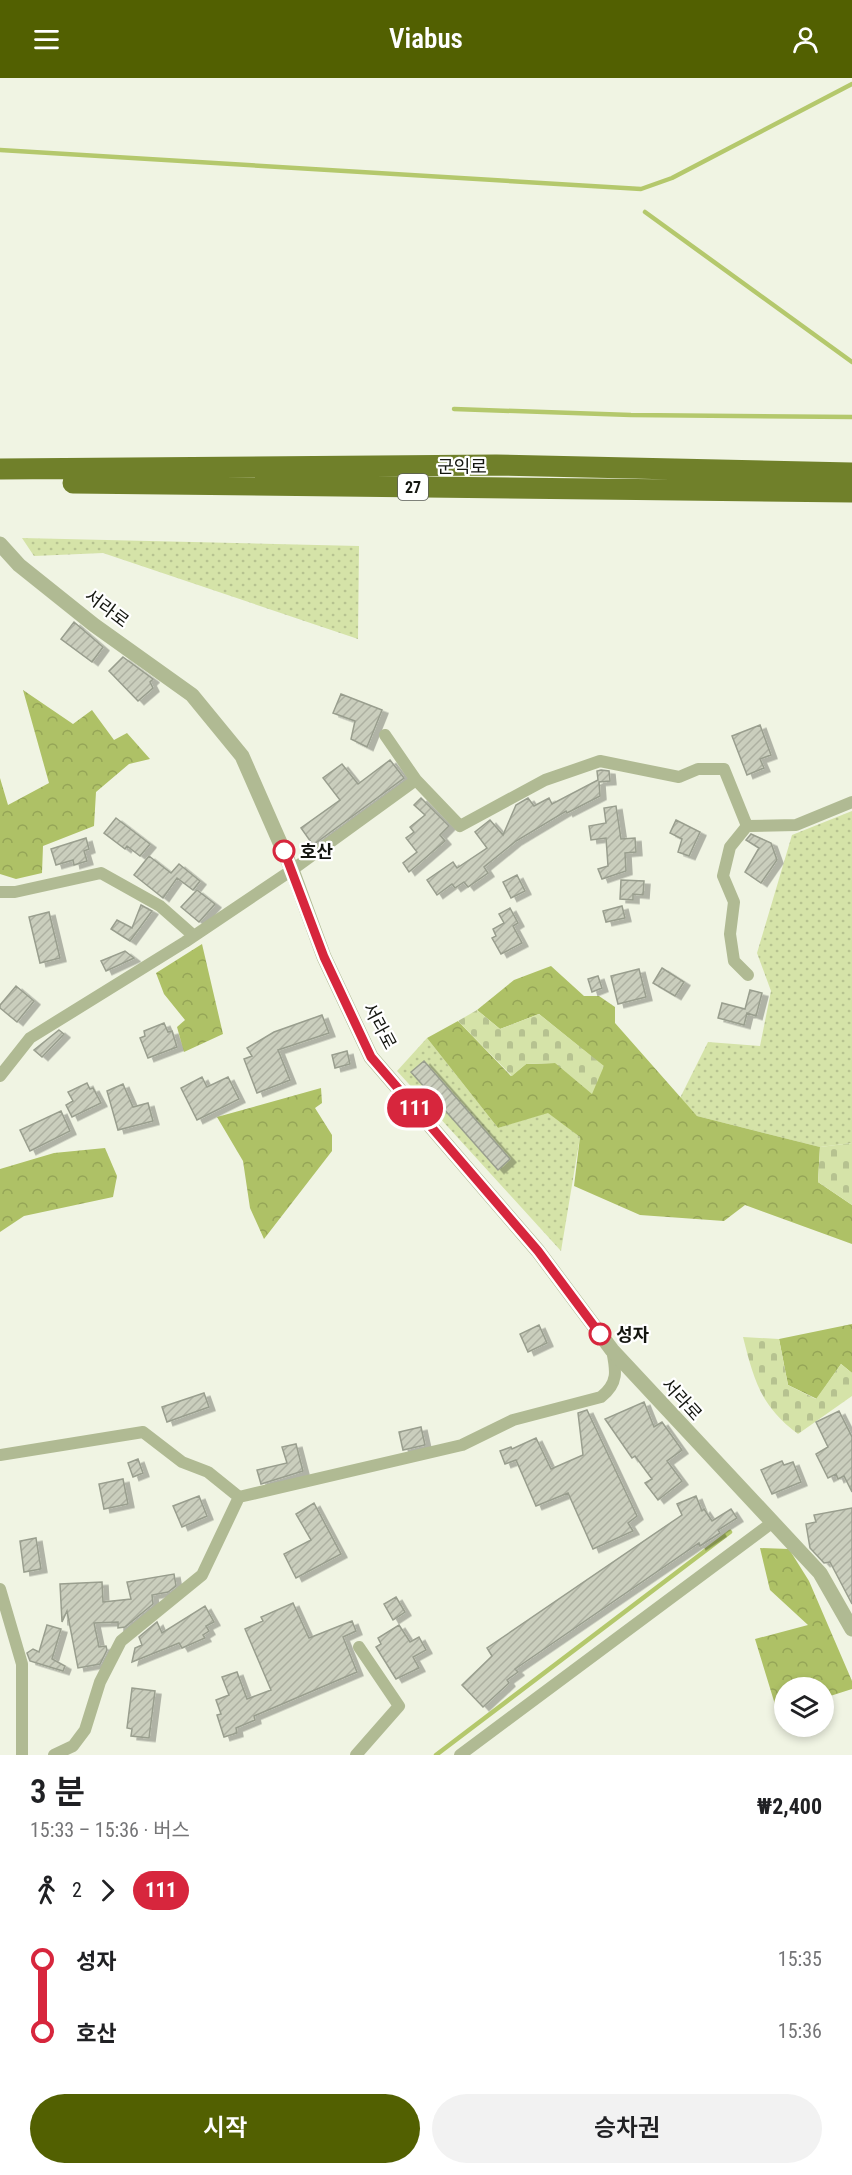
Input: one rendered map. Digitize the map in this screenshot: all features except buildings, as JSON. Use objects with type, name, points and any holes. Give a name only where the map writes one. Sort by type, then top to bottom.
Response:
[{"type":"highway","name":"군익로","points":[[2,477],[496,465],[852,473]]},
{"type":"highway","name":"군익로","points":[[2,477],[852,492]]},
{"type":"street","name":"서라로","points":[[0,544],[19,565],[94,625],[192,695],[242,756],[292,870],[324,957],[371,1057],[538,1251],[612,1350],[713,1462],[820,1573],[852,1629]]},
{"type":"street","points":[[385,735],[416,780],[460,826],[545,780],[600,761],[678,777],[698,769],[724,769],[747,826]]},
{"type":"street","points":[[0,1076],[30,1038],[194,936],[292,870],[416,780]]},
{"type":"street","points":[[748,975],[734,961],[730,934],[735,902],[723,876],[730,847],[747,826],[796,825],[852,801]]},
{"type":"street","points":[[0,892],[15,892],[100,873],[160,906],[194,936]]},
{"type":"street","points":[[239,1497],[462,1445],[513,1420],[601,1397],[611,1389],[617,1374],[612,1350]]},
{"type":"street","points":[[0,1455],[143,1432],[182,1462],[208,1472],[239,1497]]},
{"type":"street","points":[[54,1755],[73,1746],[85,1730],[100,1682],[121,1641],[202,1575],[239,1497]]},
{"type":"street","points":[[460,1755],[773,1522]]},
{"type":"street","points":[[0,1589],[22,1664],[22,1755]]},
{"type":"street","points":[[356,1755],[399,1706],[359,1647]]},
{"type":"green space","points":[[22,538],[359,546],[358,639],[103,553],[34,556]]},
{"type":"green space","points":[[23,690],[73,724],[92,710],[114,740],[127,733],[150,759],[129,764],[96,792],[94,826],[43,846],[42,873],[16,879],[0,874],[0,778],[8,805],[49,783]]},
{"type":"green space","points":[[852,811],[852,1143],[820,1147],[697,1116],[680,1098],[708,1042],[760,1046],[771,991],[757,953],[792,835]]},
{"type":"green space","points":[[202,944],[223,1034],[184,1052],[177,1027],[185,1020],[164,994],[156,973]]},
{"type":"green space","points":[[551,966],[584,996],[599,996],[615,1007],[615,1023],[697,1116],[820,1147],[818,1182],[852,1205],[852,1244],[745,1205],[724,1221],[640,1215],[574,1186],[580,1137],[548,1113],[498,1128],[427,1038],[458,1021],[511,1076],[526,1064],[603,1066],[539,1014],[500,1029],[477,1010],[514,980]]},
{"type":"green space","points":[[477,1010],[500,1029],[539,1014],[604,1066],[592,1094],[555,1063],[526,1064],[512,1076],[458,1021]]},
{"type":"green space","points":[[427,1038],[498,1128],[549,1112],[580,1137],[561,1251],[397,1071]]},
{"type":"green space","points":[[321,1088],[322,1103],[315,1108],[332,1135],[332,1151],[264,1239],[250,1208],[243,1161],[217,1117]]},
{"type":"green space","points":[[852,1143],[852,1205],[818,1182],[820,1147]]},
{"type":"green space","points":[[105,1148],[117,1176],[113,1197],[24,1216],[0,1232],[0,1169],[54,1153]]},
{"type":"green space","points":[[852,1324],[852,1373],[841,1364],[817,1399],[788,1385],[779,1339]]},
{"type":"green space","points":[[743,1337],[779,1339],[788,1385],[816,1399],[841,1364],[852,1373],[852,1396],[798,1434],[775,1413],[760,1391]]},
{"type":"green space","points":[[760,1548],[789,1549],[809,1581],[852,1681],[852,1689],[834,1695],[834,1677],[774,1677],[774,1701],[755,1639],[808,1625],[770,1590]]},
{"type":"waterway","points":[[0,150],[641,189],[672,178],[852,84]]},
{"type":"waterway","points":[[645,212],[852,362]]},
{"type":"waterway","points":[[454,409],[631,415],[852,417]]},
{"type":"waterway","points":[[436,1755],[730,1532]]},
{"type":"bus line","name":"111","points":[[284,851],[324,957],[371,1057],[538,1251],[600,1334]]},
{"type":"place","name":"호산","points":[[284,851]]},
{"type":"place","name":"성자","points":[[600,1334]]}]
